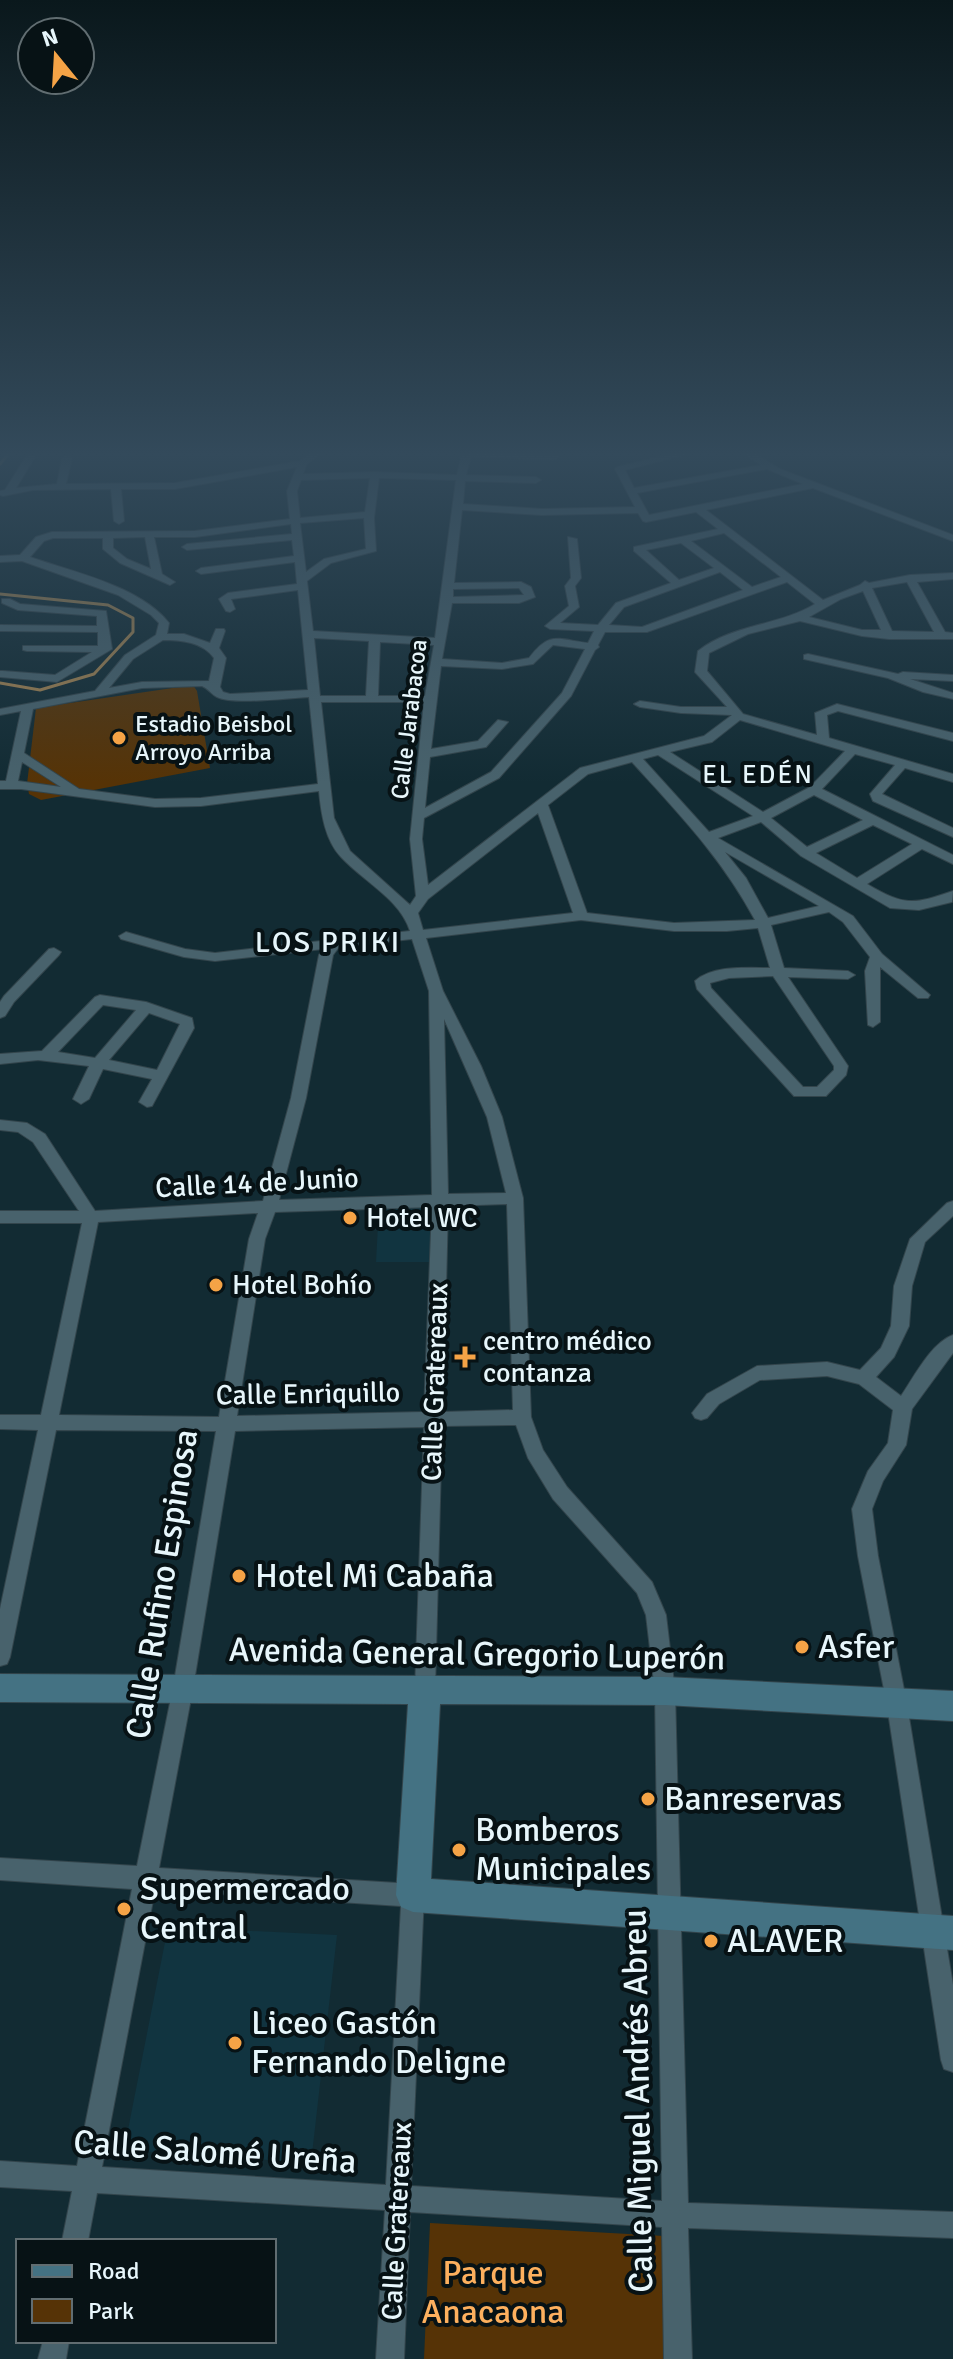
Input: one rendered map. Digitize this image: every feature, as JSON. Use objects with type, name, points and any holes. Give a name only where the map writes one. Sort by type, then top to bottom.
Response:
[{"type":"main road","name":"Avenida General Gregorio Luperón","points":[[0,1688],[665,1691],[953,1706]]},
{"type":"main road","name":"Calle Gratereaux","points":[[413,1895],[425,1690]]},
{"type":"main road","points":[[413,1895],[943,1932]]},
{"type":"street","points":[[29,563],[122,593],[155,613],[164,623],[161,637]]},
{"type":"street","points":[[124,563],[130,568],[157,574],[170,582]]},
{"type":"street","points":[[155,563],[157,574]]},
{"type":"street","points":[[201,571],[261,563]]},
{"type":"street","name":"Calle Gratereaux","points":[[300,563],[328,818],[344,853],[411,913],[436,991],[440,1202],[425,1690]]},
{"type":"street","points":[[230,609],[224,599],[228,596],[303,582],[326,563]]},
{"type":"street","name":"Calle Jarabacoa","points":[[423,896],[416,839],[430,699],[451,563]]},
{"type":"street","points":[[574,563],[576,578],[570,586],[574,607],[550,626],[635,631],[657,627],[788,578]]},
{"type":"street","points":[[654,563],[678,584]]},
{"type":"street","points":[[715,563],[752,592]]},
{"type":"street","points":[[769,563],[821,603]]},
{"type":"street","points":[[419,816],[495,775],[567,694],[594,647],[600,630],[620,605],[722,568]]},
{"type":"street","points":[[737,714],[701,672],[704,651],[744,632],[800,618],[821,603],[865,584],[953,576]]},
{"type":"street","points":[[65,591],[73,578]]},
{"type":"street","points":[[910,578],[948,636]]},
{"type":"street","points":[[865,584],[889,636]]},
{"type":"street","points":[[447,600],[519,600],[530,597],[521,585],[449,586]]},
{"type":"street","points":[[6,601],[18,607],[102,613],[104,649]]},
{"type":"street","points":[[800,618],[862,633],[948,636]]},
{"type":"street","points":[[18,676],[34,627]]},
{"type":"street","points":[[0,628],[105,629]]},
{"type":"street","points":[[213,648],[220,631]]},
{"type":"street","points":[[308,634],[441,642]]},
{"type":"street","points":[[98,694],[129,657],[161,637],[184,637],[213,648],[220,658],[214,687]]},
{"type":"street","points":[[372,699],[375,638]]},
{"type":"street","points":[[437,662],[510,665],[533,661],[546,644],[553,642],[594,647]]},
{"type":"street","points":[[27,648],[104,649],[129,657]]},
{"type":"street","points":[[3,674],[57,679],[104,649]]},
{"type":"street","points":[[808,657],[891,675],[953,678]]},
{"type":"street","points":[[891,675],[927,690],[953,696]]},
{"type":"street","points":[[0,712],[142,685],[172,683],[203,683],[214,687],[219,694],[230,697],[430,699]]},
{"type":"street","points":[[640,704],[737,714],[953,778]]},
{"type":"street","points":[[28,707],[18,754],[6,785],[155,803],[201,802],[323,787]]},
{"type":"street","points":[[823,741],[821,713],[837,707],[953,737]]},
{"type":"street","points":[[411,913],[423,896],[584,771],[708,739],[737,714]]},
{"type":"street","points":[[425,754],[482,744],[502,722]]},
{"type":"street","points":[[707,837],[763,817],[814,790],[853,749]]},
{"type":"street","points":[[661,752],[763,817],[806,853],[895,905],[919,906],[953,895]]},
{"type":"street","points":[[18,754],[81,794]]},
{"type":"street","points":[[635,758],[707,837],[739,878],[764,923],[778,973],[841,1066],[841,1071],[821,1092],[799,1092],[704,989],[702,981],[726,974],[778,973],[848,975]]},
{"type":"street","points":[[902,764],[875,797],[953,833]]},
{"type":"street","points":[[814,790],[953,860]]},
{"type":"street","points":[[542,805],[581,916]]},
{"type":"street","points":[[806,853],[872,820]]},
{"type":"street","points":[[707,837],[848,919],[877,957],[923,995]]},
{"type":"street","points":[[857,884],[921,844]]},
{"type":"street","points":[[126,936],[174,951],[215,957],[581,916],[674,927],[764,923],[831,907]]},
{"type":"street","name":"Calle Rufino Espinosa","points":[[75,2239],[183,1688],[257,1239],[270,1206],[297,1104],[326,955],[334,944]]},
{"type":"street","points":[[0,1013],[9,999],[54,952]]},
{"type":"street","points":[[873,1022],[872,971],[877,957]]},
{"type":"street","name":"Calle Miguel Andrés Abreu","points":[[436,991],[469,1050],[510,1168],[515,1198],[522,1417],[535,1453],[560,1493],[645,1588],[656,1615],[665,1691],[678,2359]]},
{"type":"street","points":[[47,1055],[100,1000],[146,1007],[187,1021],[187,1028],[147,1102]]},
{"type":"street","points":[[81,1099],[97,1065],[146,1007]]},
{"type":"street","points":[[0,1059],[18,1054],[47,1055],[162,1076]]},
{"type":"street","points":[[0,1125],[22,1127],[39,1138],[91,1217],[0,1657]]},
{"type":"street","name":"Calle 14 de Junio","points":[[0,1217],[91,1217],[270,1206],[515,1198]]},
{"type":"street","points":[[864,1378],[888,1352],[900,1326],[903,1286],[918,1239],[953,1207]]},
{"type":"street","points":[[953,1342],[936,1360],[903,1407],[897,1445],[875,1477],[862,1509],[868,1556],[943,1932],[953,2060]]},
{"type":"street","points":[[701,1413],[713,1399],[757,1373],[827,1369],[864,1378],[903,1407]]},
{"type":"street","name":"Calle Enriquillo","points":[[0,1422],[225,1424],[522,1417]]},
{"type":"street","points":[[0,1869],[413,1895]]},
{"type":"street","name":"Calle Gratereaux","points":[[390,2359],[413,1895]]},
{"type":"street","name":"Calle Salomé Ureña","points":[[0,2174],[675,2215],[953,2225]]},
{"type":"shaded area","points":[[379,1207],[433,1207],[431,1262],[376,1262]]},
{"type":"shaded area","name":"Liceo Gastón Fernando Deligne","points":[[168,1927],[337,1935],[311,2163],[124,2150]]},
{"type":"green space","name":"Estadio Beisbol Arroyo Arriba","points":[[193,685],[197,691],[210,768],[41,800],[29,794],[27,784],[36,708]]},
{"type":"green space","name":"Parque Anacaona","points":[[430,2223],[664,2236],[663,2359],[424,2359]]},
{"type":"waterway","points":[[0,594],[108,605],[133,618],[133,632],[94,674],[40,690],[0,683]]},
{"type":"place","name":"Estadio Beisbol Arroyo Arriba","points":[[119,738]]},
{"type":"place","name":"Hotel WC","points":[[350,1218]]},
{"type":"place","name":"Hotel Bohío","points":[[216,1285]]},
{"type":"place","name":"centro médico contanza","points":[[465,1357]]},
{"type":"place","name":"Hotel Mi Cabaña","points":[[239,1576]]},
{"type":"place","name":"Asfer","points":[[802,1647]]},
{"type":"place","name":"Banreservas","points":[[648,1799]]},
{"type":"place","name":"Bomberos Municipales","points":[[459,1850]]},
{"type":"place","name":"Supermercado Central","points":[[124,1909]]},
{"type":"place","name":"ALAVER","points":[[711,1941]]},
{"type":"place","name":"Liceo Gastón Fernando Deligne","points":[[235,2043]]},
{"type":"district","name":"EL EDÉN","points":[[758,775]]},
{"type":"district","name":"LOS PRIKI","points":[[328,942]]}]
